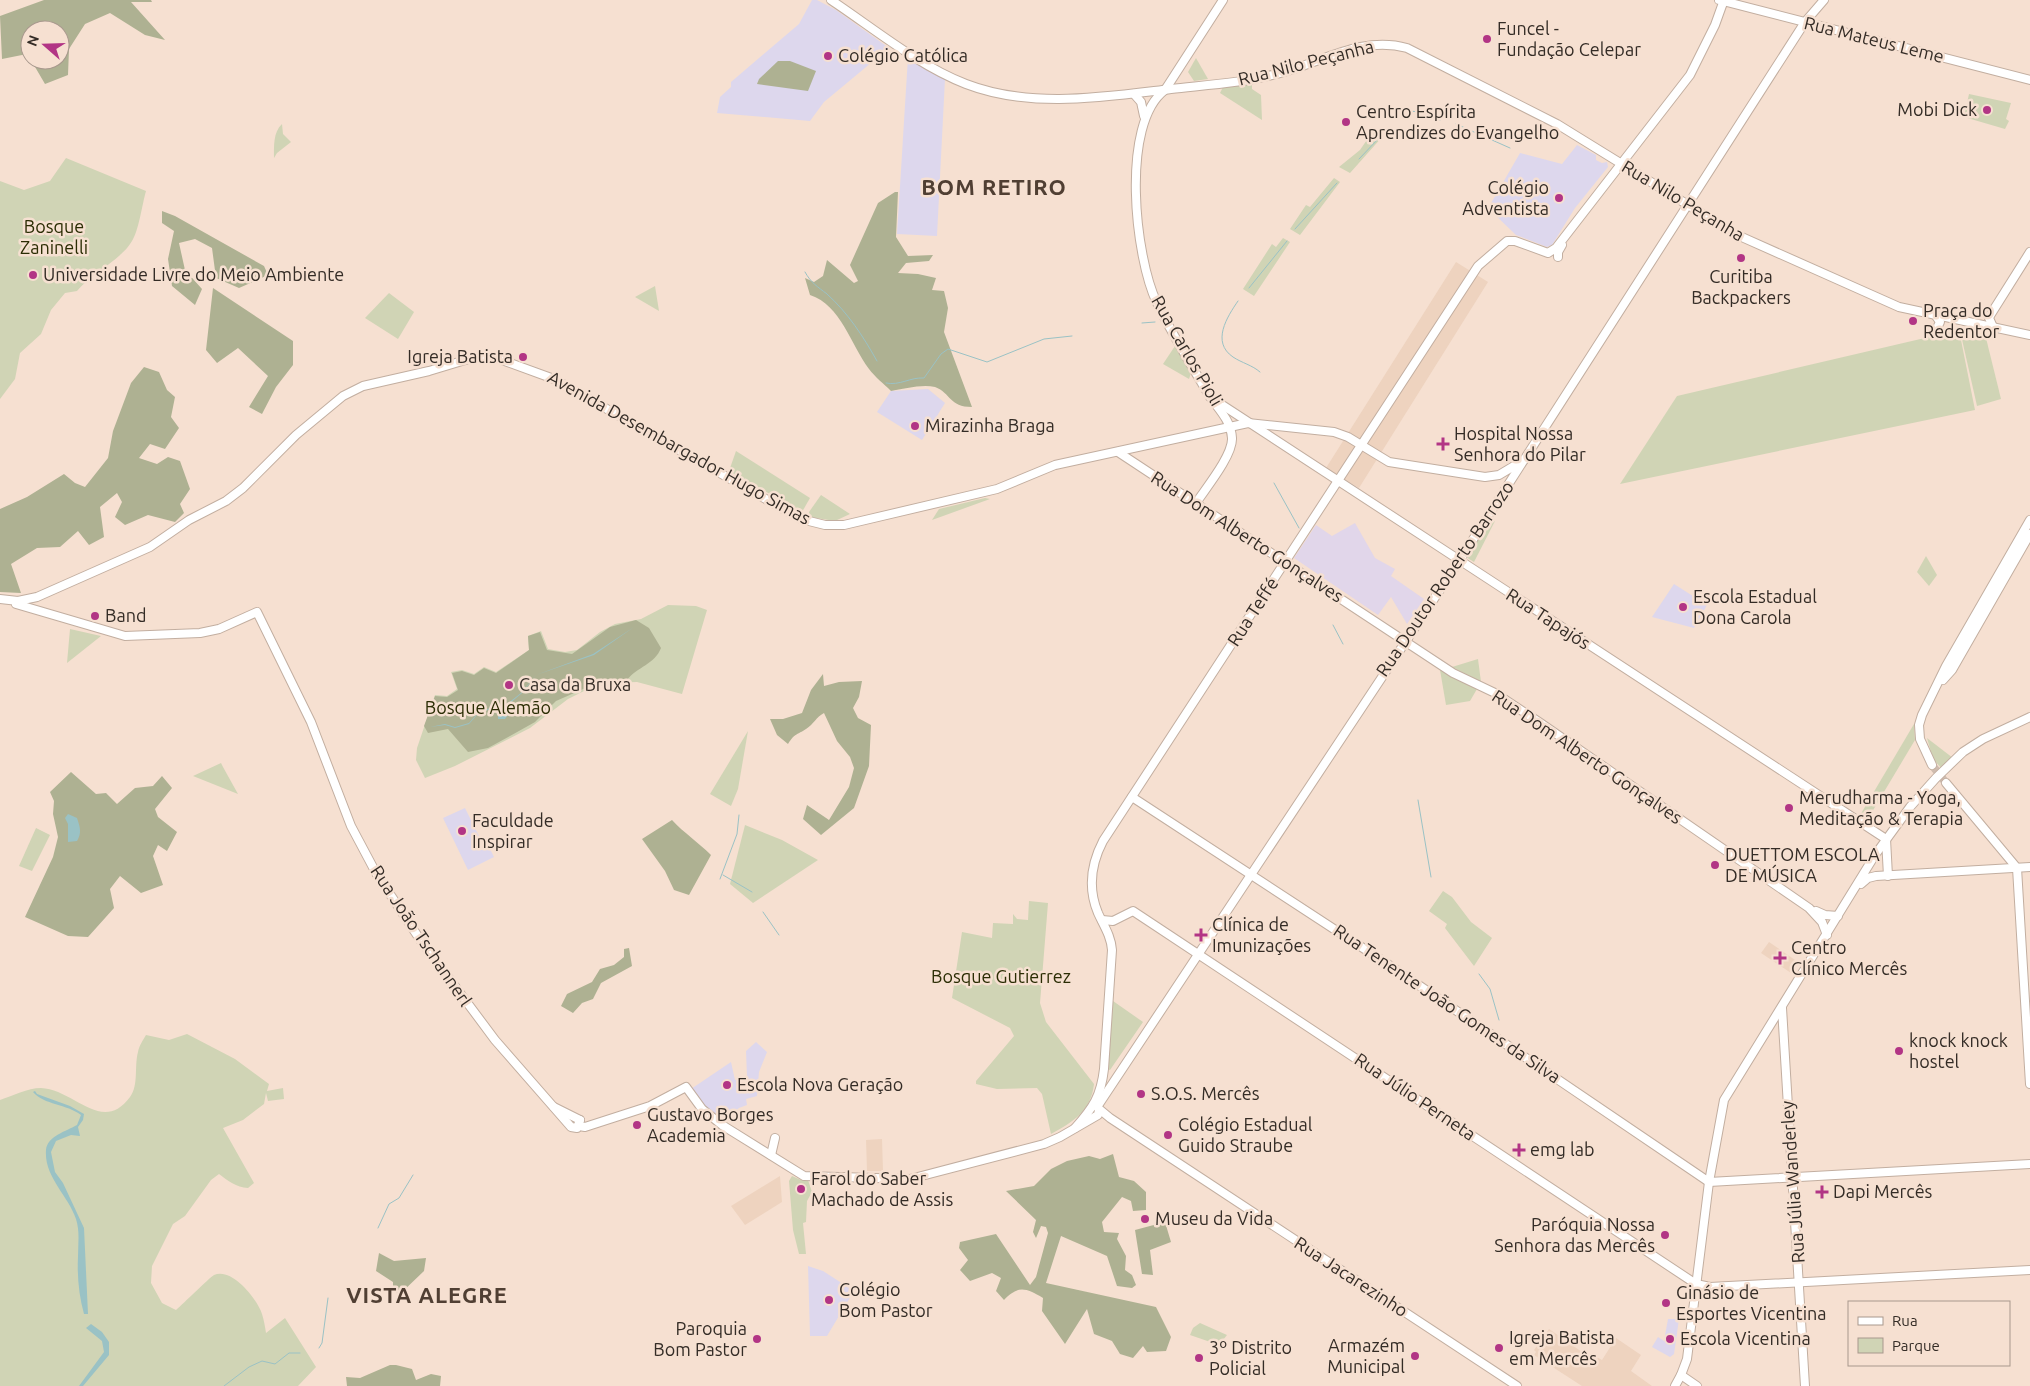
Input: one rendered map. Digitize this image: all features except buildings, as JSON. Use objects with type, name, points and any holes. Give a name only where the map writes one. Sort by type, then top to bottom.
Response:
[{"type":"main road","name":"Rua Nilo Peçanha","points":[[831,0],[934,68],[978,88],[1006,94],[1096,99],[1270,76],[1358,47],[1392,45],[1414,51],[1541,115],[1735,234],[1893,304],[1936,316],[2030,335]]},
{"type":"main road","name":"Rua Carlos Pioli","points":[[1223,0],[1165,90],[1155,99],[1144,118],[1138,143],[1136,178],[1145,267],[1156,301],[1210,397],[1224,414],[1230,426]]},
{"type":"main road","points":[[1558,257],[1558,252],[1568,235],[1596,195],[1690,75],[1715,25],[1722,0]]},
{"type":"main road","name":"Rua Mateus Leme","points":[[1722,0],[2030,80]]},
{"type":"main road","name":"Rua Doutor Roberto Barrozo","points":[[1096,1111],[1103,1097],[1197,953],[1510,482],[1805,22],[1824,0]]},
{"type":"main road","points":[[1134,94],[1143,106],[1144,118]]},
{"type":"main road","name":"Rua Teffé","points":[[1102,920],[1092,890],[1094,864],[1100,848],[1478,266],[1507,241],[1515,241],[1548,253],[1556,248],[1568,235]]},
{"type":"main road","points":[[1993,327],[1989,318],[1990,314],[2030,252]]},
{"type":"main road","points":[[1935,332],[1940,322],[1936,316]]},
{"type":"main road","name":"Avenida Desembargador Hugo Simas","points":[[0,599],[22,601],[45,593],[150,547],[189,520],[226,501],[244,488],[296,435],[350,392],[363,386],[477,357],[500,359],[550,376],[801,519],[825,525],[844,525],[989,491],[1055,465],[1248,423],[1334,432],[1362,445],[1385,460],[1398,464],[1489,477],[1508,470],[1524,460]]},
{"type":"main road","name":"Rua Tapajós","points":[[1210,397],[1886,840]]},
{"type":"main road","points":[[1196,503],[1228,454],[1232,440],[1230,426]]},
{"type":"main road","points":[[1275,440],[1276,432],[1281,426]]},
{"type":"main road","name":"Rua Dom Alberto Gonçalves","points":[[1135,448],[1135,463]]},
{"type":"main road","name":"Rua Dom Alberto Gonçalves","points":[[1118,452],[1453,673],[1488,689],[1511,703],[1810,908],[1825,915],[1838,916]]},
{"type":"main road","points":[[1508,470],[1510,482]]},
{"type":"main road","points":[[1949,668],[2030,520]]},
{"type":"main road","points":[[1932,765],[1922,746],[1919,725],[1925,708],[2030,534]]},
{"type":"main road","points":[[0,599],[38,609]]},
{"type":"main road","points":[[22,601],[38,609]]},
{"type":"main road","name":"Rua João Tschannerl","points":[[38,609],[115,634],[131,636],[200,633],[220,628],[256,612],[311,722],[351,826],[376,873],[418,938],[490,1034],[552,1106],[575,1128],[578,1121],[552,1106]]},
{"type":"main road","points":[[1675,1386],[1682,1375],[1687,1359],[1709,1182],[1722,1104],[1893,829],[1930,784],[1963,752],[1983,739],[2030,717]]},
{"type":"main road","points":[[1946,783],[2017,868],[2030,1084]]},
{"type":"main road","name":"Rua Tenente João Gomes da Silva","points":[[1132,797],[1389,965],[1709,1182]]},
{"type":"main road","points":[[1887,857],[1893,829]]},
{"type":"main road","points":[[1886,840],[1888,876]]},
{"type":"main road","points":[[1875,856],[1876,876]]},
{"type":"main road","points":[[1854,891],[1868,878],[1876,876],[2030,867]]},
{"type":"main road","name":"Rua Dom Alberto Gonçalves","points":[[1810,908],[1822,922],[1827,935]]},
{"type":"main road","name":"Rua Júlio Perneta","points":[[1102,920],[1113,921],[1133,911],[1696,1284]]},
{"type":"main road","points":[[578,1121],[597,1122],[650,1106],[686,1087],[702,1109],[722,1125],[804,1176],[910,1179],[1044,1144],[1076,1128],[1096,1111],[1103,1077],[1112,956],[1110,938],[1102,920]]},
{"type":"main road","name":"Rua Júlia Wanderley","points":[[1782,1008],[1805,1386]]},
{"type":"main road","name":"Rua Jacarezinho","points":[[1096,1111],[1110,1118],[1517,1386]]},
{"type":"main road","points":[[771,1155],[775,1138]]},
{"type":"main road","points":[[1709,1182],[2030,1164]]},
{"type":"main road","points":[[1696,1284],[1710,1286],[2030,1270]]},
{"type":"main road","points":[[1682,1375],[1697,1386]]},
{"type":"shaded area","points":[[812,0],[817,0],[836,10],[889,48],[824,102],[810,121],[717,113],[720,97],[731,87],[731,82],[799,24]]},
{"type":"shaded area","points":[[908,57],[945,79],[937,236],[897,234]]},
{"type":"shaded area","points":[[1577,145],[1596,155],[1596,160],[1602,163],[1607,162],[1608,167],[1575,208],[1552,245],[1547,247],[1516,235],[1491,211],[1490,205],[1520,153],[1562,164]]},
{"type":"shaded area","points":[[1456,262],[1488,282],[1359,488],[1326,468]]},
{"type":"shaded area","name":"Mirazinha Braga","points":[[928,389],[945,403],[922,440],[877,412],[891,391]]},
{"type":"shaded area","points":[[1355,523],[1375,558],[1395,569],[1391,576],[1424,599],[1407,624],[1391,597],[1378,615],[1294,558],[1316,525],[1332,536]]},
{"type":"shaded area","name":"Escola Estadual Dona Carola","points":[[1674,584],[1707,605],[1694,628],[1652,617]]},
{"type":"shaded area","name":"Faculdade Inspirar","points":[[465,808],[483,844],[487,843],[494,857],[468,870],[443,818]]},
{"type":"shaded area","name":"Centro Clínico Mercês","points":[[1769,942],[1798,962],[1791,973],[1761,953]]},
{"type":"shaded area","name":"Escola Nova Geração","points":[[756,1042],[767,1052],[759,1072],[757,1096],[746,1099],[747,1105],[739,1108],[722,1121],[709,1111],[691,1089],[731,1062],[735,1080],[747,1077],[746,1051]]},
{"type":"shaded area","points":[[882,1139],[883,1171],[867,1171],[866,1140]]},
{"type":"shaded area","points":[[780,1176],[782,1202],[745,1225],[731,1206]]},
{"type":"shaded area","name":"Colégio Bom Pastor","points":[[808,1266],[823,1271],[854,1291],[827,1336],[810,1336]]},
{"type":"shaded area","name":"Escola Vicentina","points":[[1668,1319],[1679,1319],[1674,1354],[1670,1357],[1652,1347],[1658,1337],[1664,1341]]},
{"type":"shaded area","points":[[1549,1329],[1592,1359],[1595,1356],[1602,1360],[1616,1338],[1641,1355],[1631,1371],[1652,1386],[1582,1386],[1534,1355],[1536,1352],[1534,1350]]},
{"type":"green space","points":[[44,0],[151,0],[152,2],[131,2],[165,40],[145,35],[110,13],[85,24],[70,47],[70,20],[20,20],[20,55],[2,59],[0,16]]},
{"type":"green space","points":[[1196,58],[1208,79],[1194,81],[1188,72]]},
{"type":"green space","points":[[778,61],[790,61],[816,71],[808,91],[757,84],[759,79]]},
{"type":"green space","points":[[37,70],[68,70],[68,75],[45,84]]},
{"type":"green space","points":[[1252,83],[1252,89],[1261,95],[1262,120],[1220,93],[1223,87]]},
{"type":"green space","name":"Mobi Dick","points":[[1969,94],[2011,103],[2006,119],[2009,121],[2005,129],[1964,117]]},
{"type":"green space","points":[[282,124],[283,134],[291,142],[277,153],[274,158],[276,135]]},
{"type":"green space","points":[[1373,131],[1383,136],[1350,173],[1339,167],[1360,150]]},
{"type":"green space","name":"Bosque Zaninelli","points":[[66,158],[146,191],[138,224],[132,241],[121,254],[77,291],[65,293],[51,310],[41,334],[20,353],[15,379],[0,399],[0,181],[24,190],[50,181]]},
{"type":"green space","points":[[1334,178],[1340,182],[1300,235],[1290,229],[1306,205],[1310,207]]},
{"type":"green space","points":[[898,192],[896,237],[908,256],[933,255],[929,261],[906,263],[898,273],[918,274],[936,278],[932,290],[944,291],[948,308],[944,332],[972,407],[959,405],[940,390],[930,386],[891,391],[869,369],[838,316],[821,300],[810,295],[805,278],[814,282],[823,276],[827,260],[854,283],[858,281],[850,265],[878,203]]},
{"type":"green space","points":[[162,211],[175,216],[264,266],[268,275],[239,288],[216,278],[212,248],[195,239],[179,243],[185,270],[202,289],[195,305],[172,286],[168,259],[174,231],[162,223]]},
{"type":"green space","points":[[1283,238],[1290,242],[1254,296],[1243,289],[1272,244],[1276,247]]},
{"type":"green space","points":[[655,286],[659,311],[635,297]]},
{"type":"green space","points":[[213,288],[293,341],[293,365],[276,387],[262,414],[249,407],[268,376],[238,348],[217,363],[206,350]]},
{"type":"green space","points":[[389,293],[414,312],[398,339],[365,318]]},
{"type":"green space","points":[[1959,330],[1975,410],[1620,484],[1677,396]]},
{"type":"green space","points":[[1972,332],[1986,338],[2001,399],[1977,406],[1961,335]]},
{"type":"green space","points":[[1175,346],[1191,373],[1189,379],[1163,364]]},
{"type":"green space","points":[[144,367],[159,372],[167,390],[175,397],[171,417],[179,428],[165,449],[150,444],[139,458],[157,464],[168,457],[180,461],[190,489],[180,504],[184,513],[175,522],[148,515],[125,525],[115,517],[122,502],[117,493],[100,507],[104,537],[89,545],[78,531],[60,547],[37,548],[11,564],[21,593],[0,592],[0,509],[27,497],[64,474],[75,483],[85,487],[108,458],[113,431],[131,383]]},
{"type":"green space","points":[[736,451],[810,498],[802,512],[729,471]]},
{"type":"green space","points":[[821,495],[850,514],[835,521],[810,517],[809,512]]},
{"type":"green space","points":[[985,498],[990,499],[932,520],[939,509]]},
{"type":"green space","points":[[1495,521],[1474,562],[1466,557],[1487,525]]},
{"type":"green space","points":[[1926,556],[1937,575],[1929,586],[1917,572]]},
{"type":"green space","name":"Bosque Alemão","points":[[668,605],[696,606],[707,610],[682,694],[637,682],[610,683],[588,689],[568,699],[530,728],[455,766],[425,778],[416,760],[417,748],[435,695],[447,696],[457,689],[451,672],[462,670],[474,674],[484,667],[496,672],[529,650],[528,636],[541,631],[548,649],[565,652],[577,650],[600,632],[615,624],[641,619]]},
{"type":"green space","name":"Bosque Alemão","points":[[636,620],[649,628],[661,648],[655,658],[627,680],[606,679],[556,701],[535,722],[488,748],[468,752],[448,729],[428,733],[424,726],[435,696],[447,697],[458,690],[452,673],[462,671],[474,675],[484,668],[496,673],[529,650],[528,636],[540,632],[547,650],[572,654],[610,627]]},
{"type":"green space","points":[[70,629],[101,636],[67,663]]},
{"type":"green space","points":[[1478,659],[1481,682],[1452,667]]},
{"type":"green space","points":[[1440,670],[1477,689],[1470,701],[1446,705]]},
{"type":"green space","points":[[823,674],[824,686],[839,682],[862,681],[859,697],[853,708],[858,718],[871,725],[869,766],[854,808],[821,835],[803,819],[807,805],[829,820],[849,787],[854,768],[850,757],[837,741],[824,713],[809,727],[794,736],[788,744],[777,735],[770,719],[783,719],[802,713],[811,690]]},
{"type":"green space","points":[[1914,724],[1915,740],[1866,822],[1859,817]]},
{"type":"green space","points":[[748,731],[738,789],[731,806],[710,794]]},
{"type":"green space","points":[[1927,738],[1953,758],[1942,769],[1933,759]]},
{"type":"green space","points":[[221,763],[223,767],[238,794],[193,776]]},
{"type":"green space","points":[[71,772],[96,794],[106,793],[117,804],[135,788],[153,786],[162,776],[172,788],[155,809],[158,817],[177,832],[167,851],[158,845],[153,856],[163,885],[141,893],[120,876],[110,889],[114,908],[88,937],[68,936],[25,917],[53,857],[58,837],[53,814],[54,801],[50,792]]},
{"type":"green space","points":[[672,820],[711,855],[689,895],[674,890],[665,871],[642,839]]},
{"type":"green space","points":[[745,825],[782,840],[818,860],[753,903],[730,884]]},
{"type":"green space","points":[[36,828],[50,835],[32,871],[19,866]]},
{"type":"green space","points":[[1443,891],[1452,897],[1471,922],[1492,938],[1474,966],[1445,928],[1447,924],[1429,911]]},
{"type":"green space","name":"Bosque Gutierrez","points":[[1029,901],[1048,903],[1040,1003],[1046,1022],[1094,1084],[1089,1102],[1080,1115],[1051,1134],[1042,1094],[1037,1088],[997,1089],[976,1084],[976,1081],[1014,1036],[1010,1028],[952,998],[962,932],[992,938],[993,923],[1013,924],[1013,914],[1017,919],[1028,920]]},
{"type":"green space","points":[[629,948],[632,966],[601,983],[593,999],[582,1003],[573,1013],[561,1006],[567,994],[592,982],[600,969],[614,965],[624,957],[624,949]]},
{"type":"green space","points":[[1113,1001],[1143,1022],[1110,1070],[1107,1069],[1111,1002]]},
{"type":"green space","points":[[187,1034],[235,1059],[269,1084],[267,1091],[283,1088],[284,1099],[268,1101],[266,1093],[264,1104],[243,1120],[223,1128],[254,1183],[248,1188],[240,1186],[219,1174],[211,1180],[185,1216],[173,1224],[152,1266],[151,1283],[162,1303],[176,1310],[214,1275],[221,1274],[236,1280],[255,1300],[262,1314],[266,1333],[285,1318],[316,1367],[298,1386],[0,1386],[0,1100],[25,1091],[41,1088],[53,1090],[98,1111],[109,1112],[119,1108],[133,1092],[137,1058],[141,1043],[146,1035],[169,1040]]},
{"type":"green space","points":[[1113,1154],[1119,1177],[1134,1181],[1146,1192],[1146,1210],[1133,1211],[1131,1201],[1122,1197],[1102,1222],[1104,1232],[1119,1233],[1117,1239],[1126,1256],[1125,1270],[1132,1275],[1136,1285],[1132,1288],[1117,1286],[1107,1256],[1061,1236],[1046,1283],[1156,1307],[1171,1337],[1166,1351],[1147,1352],[1143,1346],[1133,1358],[1120,1354],[1112,1341],[1094,1334],[1087,1309],[1065,1344],[1042,1311],[1043,1298],[1027,1290],[1018,1290],[1004,1300],[996,1291],[1001,1278],[992,1273],[970,1281],[960,1270],[968,1260],[959,1248],[960,1242],[996,1234],[1030,1285],[1036,1277],[1048,1233],[1046,1227],[1041,1226],[1036,1238],[1033,1232],[1036,1220],[1006,1191],[1034,1186],[1051,1169],[1067,1161],[1089,1156],[1100,1159]]},
{"type":"green space","points":[[792,1176],[801,1180],[808,1180],[812,1192],[807,1201],[806,1222],[803,1223],[806,1254],[799,1254],[793,1230],[789,1181]]},
{"type":"green space","points":[[1165,1222],[1171,1242],[1150,1250],[1153,1275],[1142,1274],[1135,1230]]},
{"type":"green space","points":[[379,1253],[394,1261],[426,1258],[424,1271],[400,1294],[393,1292],[393,1282],[376,1271]]},
{"type":"green space","points":[[1200,1323],[1227,1335],[1219,1345],[1190,1335],[1193,1328]]},
{"type":"green space","points":[[390,1365],[412,1369],[416,1380],[431,1374],[441,1376],[440,1386],[347,1386],[346,1377],[360,1378]]},
{"type":"water","points":[[634,627],[594,655],[536,675],[593,654]]},
{"type":"water","points":[[536,675],[522,693],[509,704],[508,715],[505,719],[498,719],[498,713],[506,704],[521,693]]},
{"type":"water","points":[[498,704],[506,704],[498,705],[477,715],[469,724],[455,728],[445,725],[430,727],[445,724],[455,727],[469,723],[477,714]]},
{"type":"water","points":[[68,814],[77,818],[80,835],[77,841],[68,842],[68,824],[65,818]]},
{"type":"water","points":[[35,1091],[37,1094],[70,1106],[84,1114],[83,1120],[78,1127],[80,1136],[71,1135],[56,1141],[51,1152],[55,1172],[63,1183],[84,1228],[88,1314],[84,1314],[80,1293],[76,1219],[46,1160],[47,1145],[50,1141],[77,1125],[81,1115],[75,1111],[43,1100],[33,1092]]},
{"type":"water","points":[[91,1324],[102,1332],[109,1342],[109,1355],[83,1386],[79,1386],[104,1352],[102,1341],[86,1328]]},
{"type":"waterway","points":[[1409,111],[1420,112]]},
{"type":"waterway","points":[[1433,118],[1440,120]]},
{"type":"waterway","points":[[1456,124],[1510,148]]},
{"type":"waterway","points":[[1359,159],[1379,138]]},
{"type":"waterway","points":[[1295,229],[1337,183]]},
{"type":"waterway","points":[[1249,288],[1287,241]]},
{"type":"waterway","points":[[805,272],[812,282],[835,301],[848,317],[877,361]]},
{"type":"waterway","points":[[1238,301],[1229,314],[1223,329],[1223,344],[1226,351],[1233,357],[1260,372]]},
{"type":"waterway","points":[[1142,323],[1155,322]]},
{"type":"waterway","points":[[886,383],[891,384],[924,378],[941,354],[948,349],[987,362],[1044,339],[1072,336]]},
{"type":"waterway","points":[[1274,483],[1299,528]]},
{"type":"waterway","points":[[1333,625],[1343,644]]},
{"type":"waterway","points":[[1418,800],[1431,877]]},
{"type":"waterway","points":[[720,879],[737,834],[739,815]]},
{"type":"waterway","points":[[723,875],[752,892]]},
{"type":"waterway","points":[[763,912],[779,935]]},
{"type":"waterway","points":[[1479,974],[1490,989],[1499,1020]]},
{"type":"waterway","points":[[378,1228],[389,1204],[399,1198],[413,1175]]},
{"type":"waterway","points":[[319,1348],[322,1343],[328,1298]]},
{"type":"waterway","points":[[224,1386],[249,1367],[262,1361],[275,1364],[289,1353],[300,1353]]},
{"type":"tunnel","points":[[1932,765],[1946,783]]},
{"type":"place","name":"Funcel - Fundação Celepar","points":[[1487,39]]},
{"type":"place","name":"Colégio Católica","points":[[828,56]]},
{"type":"place","name":"Mobi Dick","points":[[1987,110]]},
{"type":"place","name":"Centro Espírita Aprendizes do Evangelho","points":[[1346,122]]},
{"type":"place","name":"Colégio Adventista","points":[[1559,198]]},
{"type":"place","name":"Curitiba Backpackers","points":[[1741,258]]},
{"type":"place","name":"Universidade Livre do Meio Ambiente","points":[[33,275]]},
{"type":"place","name":"Praça do Redentor","points":[[1913,321]]},
{"type":"place","name":"Igreja Batista","points":[[523,357]]},
{"type":"place","name":"Mirazinha Braga","points":[[915,426]]},
{"type":"place","name":"Hospital Nossa Senhora do Pilar","points":[[1443,444]]},
{"type":"place","name":"Escola Estadual Dona Carola","points":[[1683,607]]},
{"type":"place","name":"Band","points":[[95,616]]},
{"type":"place","name":"Casa da Bruxa","points":[[509,685]]},
{"type":"place","name":"Merudharma - Yoga, Meditação & Terapia","points":[[1789,808]]},
{"type":"place","name":"Faculdade Inspirar","points":[[462,831]]},
{"type":"place","name":"DUETTOM ESCOLA DE MÚSICA","points":[[1715,865]]},
{"type":"place","name":"Clínica de Imunizações","points":[[1201,935]]},
{"type":"place","name":"Centro Clínico Mercês","points":[[1780,958]]},
{"type":"place","name":"knock knock hostel","points":[[1899,1051]]},
{"type":"place","name":"Escola Nova Geração","points":[[727,1085]]},
{"type":"place","name":"S.O.S. Mercês","points":[[1141,1094]]},
{"type":"place","name":"Gustavo Borges Academia","points":[[637,1125]]},
{"type":"place","name":"Colégio Estadual Guido Straube","points":[[1168,1135]]},
{"type":"place","name":"emg lab","points":[[1519,1150]]},
{"type":"place","name":"Farol do Saber Machado de Assis","points":[[801,1189]]},
{"type":"place","name":"Dapi Mercês","points":[[1822,1192]]},
{"type":"place","name":"Museu da Vida","points":[[1145,1219]]},
{"type":"place","name":"Paróquia Nossa Senhora das Mercês","points":[[1665,1235]]},
{"type":"place","name":"Colégio Bom Pastor","points":[[829,1300]]},
{"type":"place","name":"Ginásio de Esportes Vicentina","points":[[1666,1303]]},
{"type":"place","name":"Paroquia Bom Pastor","points":[[757,1339]]},
{"type":"place","name":"Escola Vicentina","points":[[1670,1339]]},
{"type":"place","name":"Igreja Batista em Mercês","points":[[1499,1348]]},
{"type":"place","name":"Armazém Municipal","points":[[1415,1356]]},
{"type":"place","name":"3º Distrito Policial","points":[[1199,1358]]},
{"type":"district","name":"BOM RETIRO","points":[[994,187]]},
{"type":"district","name":"VISTA ALEGRE","points":[[427,1295]]}]
